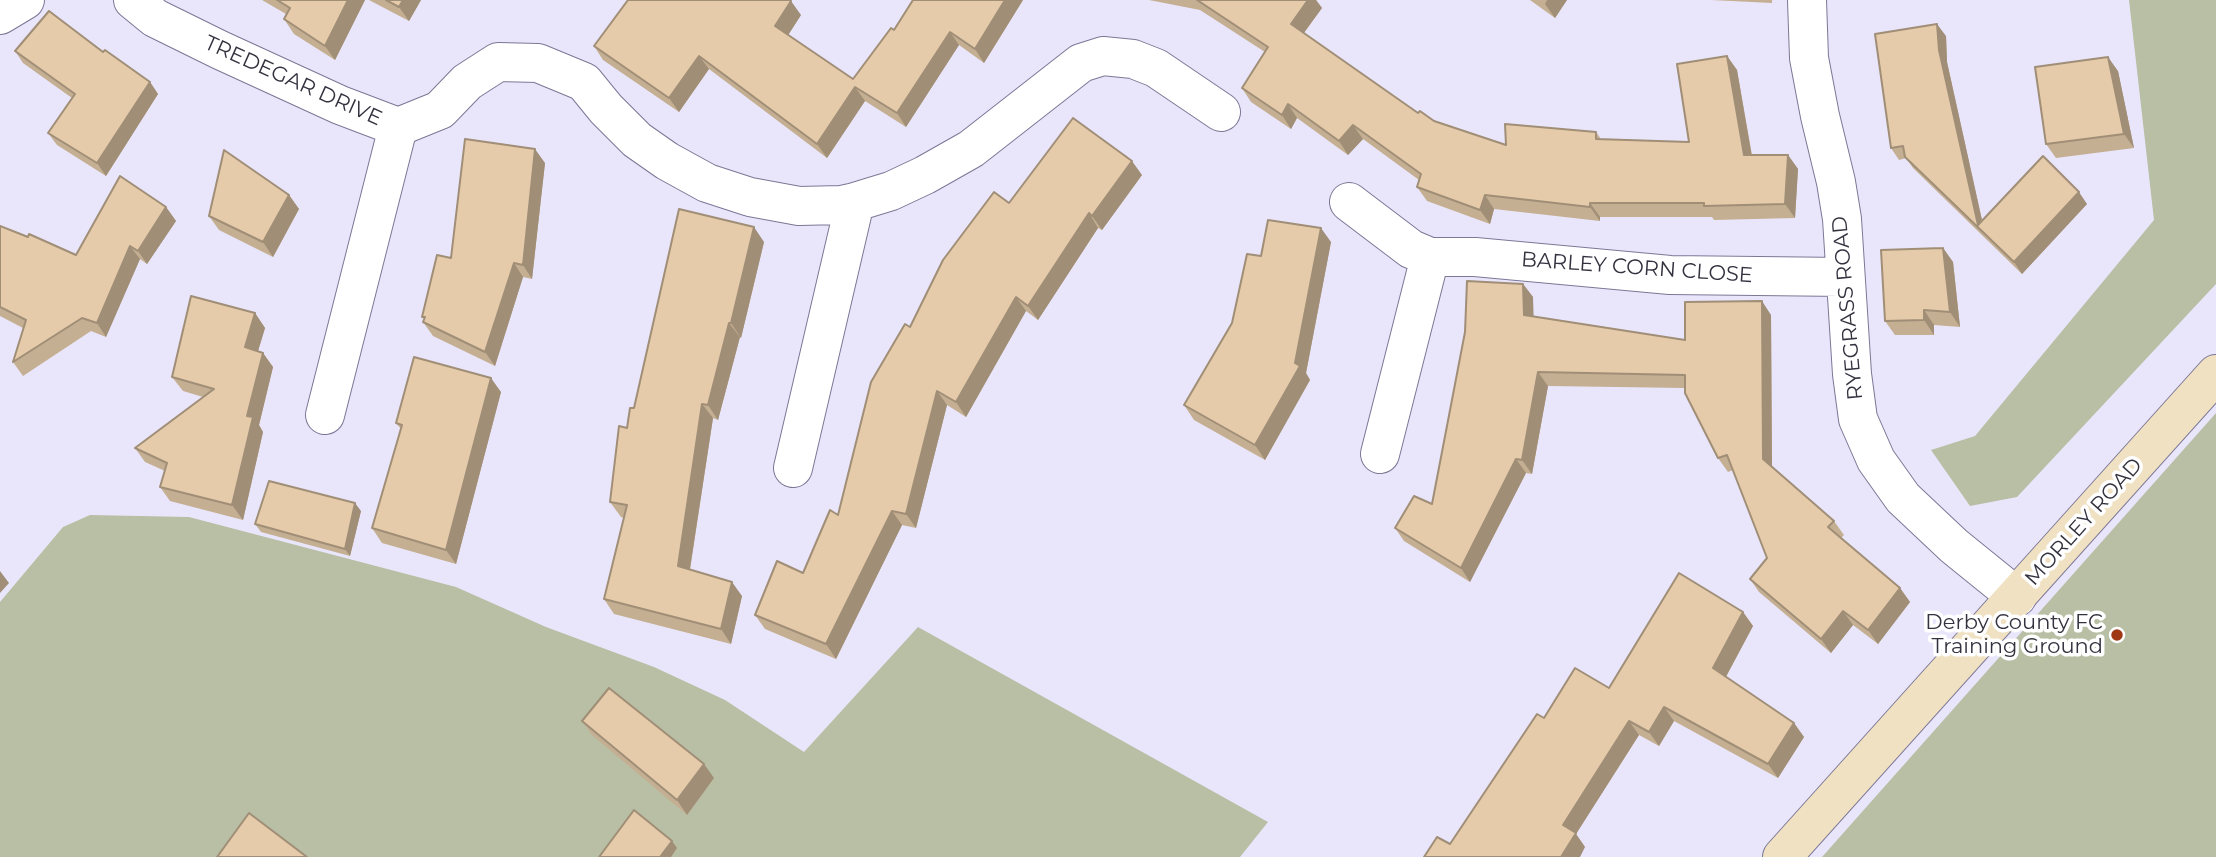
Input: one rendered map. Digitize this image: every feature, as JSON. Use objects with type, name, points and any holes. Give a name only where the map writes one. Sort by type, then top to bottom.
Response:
[{"type":"street","points":[[0,15],[25,0]]},
{"type":"street","name":"TREDEGAR DRIVE","points":[[133,0],[155,18],[220,50],[340,105],[398,127],[440,110],[467,82],[498,62],[538,63],[584,82],[637,140],[667,162],[706,183],[750,197],[799,206],[841,205],[891,191],[971,149],[1081,63],[1103,55],[1133,59],[1156,68],[1221,112]]},
{"type":"street","name":"RYEGRASS ROAD","points":[[1807,0],[1809,58],[1842,219],[1852,374],[1858,419],[1876,460],[1903,498],[1954,546],[2017,597]]},
{"type":"street","points":[[325,415],[398,127]]},
{"type":"street","points":[[793,468],[855,202]]},
{"type":"street","name":"BARLEY CORN CLOSE","points":[[1349,202],[1411,249],[1430,257],[1475,257],[1670,275],[1845,277]]},
{"type":"street","points":[[1380,454],[1430,257]]},
{"type":"street","name":"MORLEY ROAD","points":[[1782,857],[2216,374]]},
{"type":"green space","points":[[2129,0],[2216,0],[2216,284],[2017,497],[1970,506],[1931,450],[1975,436],[2154,220]]},
{"type":"green space","name":"Derby County FC Training Ground","points":[[2216,413],[2216,857],[1822,857]]},
{"type":"green space","points":[[90,515],[189,517],[456,587],[546,627],[654,667],[725,700],[804,752],[918,627],[1268,822],[1240,857],[0,857],[0,602],[63,527]]},
{"type":"building","points":[[277,0],[348,0],[325,46],[284,19],[290,8]]},
{"type":"building","points":[[386,0],[403,0],[399,7]]},
{"type":"building","points":[[628,0],[790,0],[775,26],[853,79],[891,28],[894,30],[913,0],[1005,0],[975,49],[950,32],[897,113],[855,87],[817,144],[699,56],[669,98],[594,46]]},
{"type":"building","points":[[1197,0],[1308,0],[1291,24],[1418,113],[1420,111],[1434,121],[1506,145],[1505,124],[1596,132],[1596,139],[1689,142],[1677,64],[1727,56],[1744,155],[1788,155],[1785,204],[1704,206],[1704,203],[1590,203],[1590,207],[1485,195],[1480,210],[1417,187],[1421,174],[1353,125],[1339,141],[1288,104],[1282,115],[1242,88],[1268,47]]},
{"type":"building","points":[[49,11],[103,52],[105,50],[150,82],[97,163],[48,133],[75,94],[15,51]]},
{"type":"building","points":[[1937,24],[1939,50],[1978,225],[2043,156],[2079,192],[2014,262],[1905,157],[1903,146],[1891,148],[1875,34]]},
{"type":"building","points":[[2108,57],[2124,134],[2046,144],[2035,67]]},
{"type":"building","points":[[1073,118],[1132,161],[1092,216],[1089,213],[1028,306],[1016,297],[956,402],[937,391],[906,514],[892,511],[826,644],[755,615],[777,561],[803,573],[830,510],[838,515],[871,382],[905,324],[910,327],[943,260],[994,192],[1009,203]]},
{"type":"building","points":[[465,139],[535,149],[523,265],[514,263],[485,352],[423,322],[425,317],[422,317],[437,255],[451,258]]},
{"type":"building","points":[[224,150],[289,195],[263,242],[209,216]]},
{"type":"building","points":[[120,176],[166,207],[138,251],[130,246],[97,323],[82,318],[13,362],[26,320],[0,307],[0,226],[28,237],[29,234],[76,255]]},
{"type":"building","points":[[679,209],[754,227],[708,405],[702,404],[678,566],[732,582],[721,629],[604,599],[627,505],[610,502],[619,426],[627,428],[630,408],[634,408]]},
{"type":"building","points":[[1268,220],[1321,228],[1295,363],[1300,366],[1255,445],[1184,405],[1232,323],[1247,254],[1261,256]]},
{"type":"building","points":[[1943,248],[1950,312],[1924,310],[1924,320],[1885,321],[1881,250]]},
{"type":"building","points":[[1467,281],[1523,284],[1524,315],[1685,340],[1685,302],[1762,301],[1763,459],[1834,521],[1828,527],[1900,588],[1868,630],[1843,611],[1821,639],[1750,579],[1767,558],[1727,455],[1718,458],[1685,393],[1685,375],[1538,372],[1522,460],[1516,459],[1461,568],[1395,528],[1414,496],[1432,504],[1465,332]]},
{"type":"building","points":[[191,296],[255,313],[245,347],[263,353],[247,416],[253,417],[232,505],[160,487],[167,463],[135,448],[214,389],[172,377]]},
{"type":"building","points":[[414,357],[491,378],[446,550],[372,528],[402,425],[396,423]]},
{"type":"building","points":[[269,481],[355,503],[345,549],[255,524]]},
{"type":"building","points":[[1679,573],[1743,612],[1713,668],[1794,723],[1768,764],[1664,707],[1649,732],[1629,721],[1563,825],[1576,833],[1561,857],[1424,857],[1437,837],[1450,844],[1537,714],[1544,718],[1575,668],[1609,688]]},
{"type":"building","points":[[609,688],[704,764],[677,800],[582,721]]},
{"type":"building","points":[[634,810],[672,841],[660,857],[599,857]]},
{"type":"building","points":[[249,813],[307,857],[217,857]]},
{"type":"place","name":"Derby County FC Training Ground","points":[[2117,635]]}]
